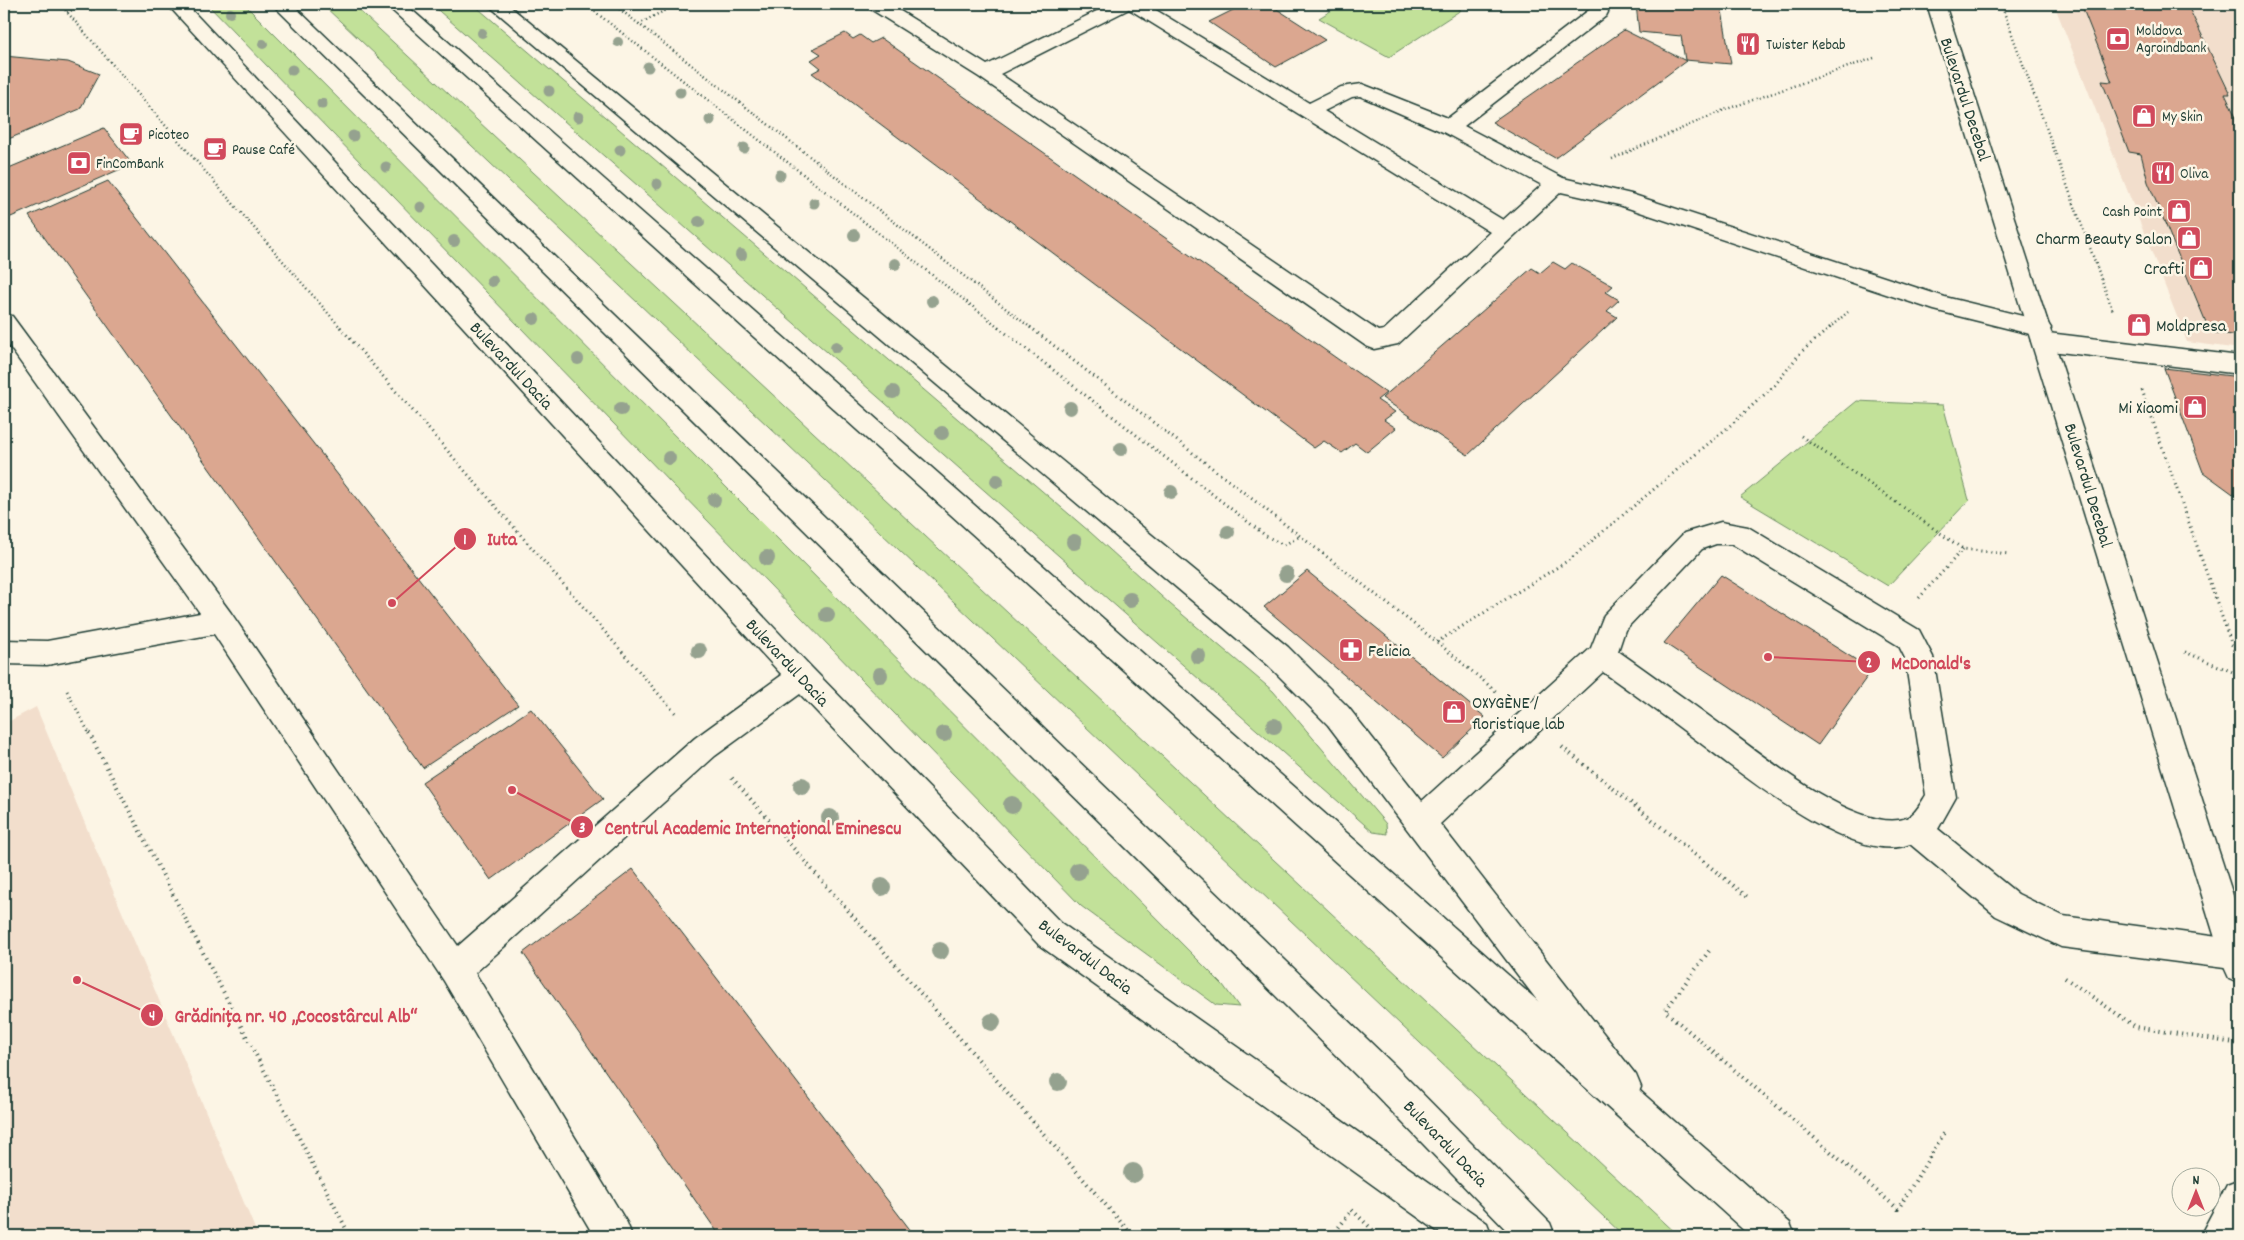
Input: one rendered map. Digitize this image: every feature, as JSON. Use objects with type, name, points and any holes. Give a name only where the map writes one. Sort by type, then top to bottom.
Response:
[{"type":"main road","name":"Bulevardul Dacia","points":[[176,4],[802,677],[1050,934],[1474,1236]]},
{"type":"main road","name":"Bulevardul Dacia","points":[[281,4],[1381,1076],[1537,1236]]},
{"type":"main road","points":[[394,4],[1777,1236]]},
{"type":"main road","points":[[496,4],[1278,656],[1338,716],[1657,1129]]},
{"type":"main road","points":[[876,4],[986,73],[1374,340],[1390,338],[1557,184]]},
{"type":"main road","points":[[986,73],[1124,4]]},
{"type":"main road","points":[[1133,4],[1505,231]]},
{"type":"main road","points":[[1450,128],[1598,12],[1598,4]]},
{"type":"main road","name":"Bulevardul Decebal","points":[[1936,4],[2238,961]]},
{"type":"main road","points":[[1308,111],[1348,91],[1362,90],[1450,128],[1557,184],[1623,199],[2041,335],[2240,365]]},
{"type":"main road","points":[[4,322],[222,621],[456,970],[614,1236]]},
{"type":"main road","points":[[1420,824],[1602,655],[1614,623],[1693,541],[1724,530],[1739,535],[1909,638],[1919,657],[1941,797],[1936,814],[1916,830],[1890,835],[1850,825],[1810,806],[1602,655]]},
{"type":"main road","points":[[4,652],[47,653],[222,621]]},
{"type":"main road","points":[[456,970],[705,747],[802,677]]},
{"type":"main road","points":[[1916,830],[2007,905],[2061,931],[2238,961]]},
{"type":"main road","points":[[2218,1236],[2240,1198]]},
{"type":"path","points":[[60,4],[705,747],[1133,1236]]},
{"type":"path","points":[[67,12],[89,4]]},
{"type":"path","points":[[585,4],[1266,536],[1284,545],[1300,536]]},
{"type":"path","points":[[613,4],[1437,642],[1530,722],[1750,899]]},
{"type":"path","points":[[639,24],[677,4]]},
{"type":"path","points":[[1557,184],[1724,110],[1874,58]]},
{"type":"path","points":[[1437,642],[1569,560],[1725,430],[1775,385],[1801,352],[1827,327],[1884,283]]},
{"type":"path","points":[[1801,436],[1963,549],[2009,554]]},
{"type":"path","points":[[1950,564],[1963,549]]},
{"type":"path","points":[[47,653],[350,1236]]},
{"type":"path","points":[[1709,951],[1665,1011],[1898,1209],[1946,1130]]},
{"type":"path","points":[[2063,976],[2136,1027],[2240,1044]]},
{"type":"path","points":[[1332,1236],[1352,1210],[1379,1236]]},
{"type":"shaded area","points":[[2054,4],[2240,4],[2240,349],[2187,342]]},
{"type":"shaded area","points":[[36,707],[258,1236],[4,1236],[4,724]]},
{"type":"green space","points":[[207,4],[244,4],[1223,985],[1239,1007],[1216,1005],[1081,906]]},
{"type":"green space","points":[[322,4],[352,4],[1679,1236],[1624,1236]]},
{"type":"green space","points":[[431,4],[473,4],[1090,532],[1170,604],[1273,691],[1386,824],[1387,834],[1373,832]]},
{"type":"green space","points":[[1342,4],[1449,4],[1461,10],[1389,57],[1319,18]]},
{"type":"green space","points":[[1857,401],[1943,405],[1969,500],[1888,586],[1740,497]]},
{"type":"building","points":[[1245,4],[1269,4],[1325,40],[1276,67],[1209,22]]},
{"type":"building","points":[[1636,4],[1721,4],[1731,64],[1685,60],[1681,36],[1639,32]]},
{"type":"building","points":[[2081,4],[2187,4],[2230,94],[2225,94],[2240,126],[2240,336],[2210,332],[2148,182],[2141,154],[2129,152],[2102,81],[2112,82]]},
{"type":"building","points":[[1624,30],[1686,61],[1555,158],[1492,122]]},
{"type":"building","points":[[845,33],[853,39],[860,35],[871,43],[881,38],[1386,393],[1377,400],[1395,412],[1384,420],[1396,428],[1367,452],[1355,443],[1342,453],[1324,441],[1314,448],[812,73],[821,68],[811,60],[821,54],[813,49]]},
{"type":"building","points":[[4,56],[68,62],[99,74],[80,109],[6,140],[4,137]]},
{"type":"building","points":[[104,128],[132,164],[4,220],[4,170]]},
{"type":"building","points":[[108,181],[518,705],[423,768],[29,216]]},
{"type":"building","points":[[1553,262],[1565,269],[1572,263],[1613,286],[1606,292],[1619,300],[1607,311],[1617,317],[1468,455],[1382,398],[1532,268],[1540,273]]},
{"type":"building","points":[[2164,368],[2240,377],[2240,499],[2203,472]]},
{"type":"building","points":[[1307,571],[1485,717],[1442,758],[1264,607]]},
{"type":"building","points":[[1721,575],[1872,670],[1818,745],[1664,643]]},
{"type":"building","points":[[531,709],[603,799],[491,880],[422,782]]},
{"type":"building","points":[[633,869],[915,1236],[720,1236],[523,953]]},
{"type":"place","name":"Moldova Agroindbank","points":[[2118,39]]},
{"type":"place","name":"Twister Kebab","points":[[1748,44]]},
{"type":"place","name":"My Skin","points":[[2144,116]]},
{"type":"place","name":"Picoteo","points":[[131,134]]},
{"type":"place","name":"Pause Café","points":[[215,149]]},
{"type":"place","name":"FinComBank","points":[[79,163]]},
{"type":"place","name":"Oliva","points":[[2163,173]]},
{"type":"place","name":"Cash Point","points":[[2179,211]]},
{"type":"place","name":"Charm Beauty Salon","points":[[2189,238]]},
{"type":"place","name":"Crafti","points":[[2201,268]]},
{"type":"place","name":"Moldpresa","points":[[2139,325]]},
{"type":"place","name":"Mi Xiaomi","points":[[2195,407]]},
{"type":"place","name":"Iuta","points":[[392,603]]},
{"type":"place","name":"Felicia","points":[[1351,650]]},
{"type":"place","name":"McDonald's","points":[[1768,657]]},
{"type":"place","name":"OXYGÈNE / floristique lab","points":[[1454,712]]},
{"type":"place","name":"Centrul Academic Internațional Eminescu","points":[[512,790]]},
{"type":"place","name":"Grădinița nr. 40 „Cocostârcul Alb“","points":[[77,980]]}]
